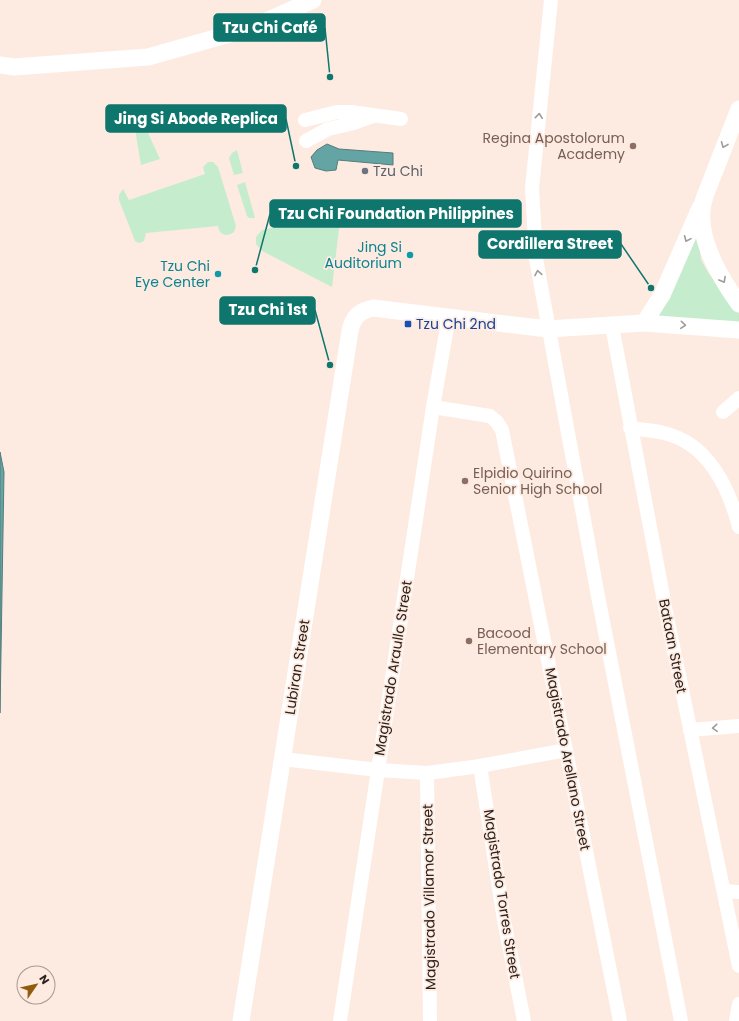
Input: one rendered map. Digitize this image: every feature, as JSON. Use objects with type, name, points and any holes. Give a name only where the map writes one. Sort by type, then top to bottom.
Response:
[{"type":"main road","points":[[0,65],[14,67],[148,56],[250,28],[314,0]]},
{"type":"main road","points":[[644,322],[662,295],[702,203],[739,109]]},
{"type":"main road","points":[[702,203],[703,225],[710,251],[721,276],[739,304]]},
{"type":"main road","name":"Lubiran Street","points":[[241,1021],[352,322],[357,314],[373,308],[449,316]]},
{"type":"main road","points":[[449,316],[548,329],[612,326],[644,322],[739,330]]},
{"type":"street","points":[[551,0],[532,188],[536,259],[548,329],[681,1021]]},
{"type":"street","points":[[305,120],[337,112],[401,119]]},
{"type":"street","points":[[306,140],[328,129],[354,123],[374,115]]},
{"type":"street","name":"Magistrado Araullo Street","points":[[340,1021],[433,407],[449,316]]},
{"type":"street","name":"Bataan Street","points":[[612,326],[630,428],[739,966]]},
{"type":"street","points":[[723,412],[739,398]]},
{"type":"street","name":"Magistrado Arellano Street","points":[[433,407],[490,416],[497,422],[502,430],[620,1021]]},
{"type":"street","points":[[630,428],[675,436],[691,445],[702,454],[724,484],[733,502],[739,527]]},
{"type":"street","points":[[690,730],[739,726]]},
{"type":"street","points":[[283,759],[378,770],[427,773],[480,766],[566,750]]},
{"type":"street","name":"Magistrado Torres Street","points":[[480,766],[504,920],[524,1021]]},
{"type":"street","name":"Magistrado Villamor Street","points":[[427,773],[430,1021]]},
{"type":"street","points":[[724,891],[739,892]]},
{"type":"street","points":[[736,1021],[739,1004]]},
{"type":"green space","points":[[137,109],[160,159],[141,165],[132,111]]},
{"type":"green space","points":[[237,150],[243,173],[234,175],[229,158],[232,153]]},
{"type":"green space","points":[[208,162],[213,162],[218,167],[236,226],[234,232],[228,235],[223,234],[218,226],[146,233],[144,241],[139,243],[135,241],[119,200],[119,195],[123,189],[129,200],[205,174],[203,167]]},
{"type":"green space","points":[[245,182],[255,218],[249,218],[247,216],[237,185]]},
{"type":"green space","points":[[341,213],[332,287],[262,251],[256,244],[256,237],[262,230]]},
{"type":"green space","points":[[697,231],[701,260],[709,274],[739,313],[739,325],[657,320]]},
{"type":"water","points":[[327,144],[339,149],[393,153],[393,165],[338,160],[336,170],[326,171],[315,168],[311,157],[317,150]]},
{"type":"water","points":[[0,452],[4,472],[0,713]]},
{"type":"place","name":"Tzu Chi Café","points":[[330,77]]},
{"type":"place","name":"Regina Apostolorum Academy","points":[[633,146]]},
{"type":"place","name":"Jing Si Abode Replica","points":[[296,166]]},
{"type":"place","name":"Tzu Chi","points":[[365,171]]},
{"type":"place","name":"Jing Si Auditorium","points":[[410,255]]},
{"type":"place","name":"Tzu Chi Foundation Philippines","points":[[255,270]]},
{"type":"place","name":"Tzu Chi Eye Center","points":[[218,274]]},
{"type":"place","name":"Cordillera Street","points":[[651,288]]},
{"type":"place","name":"Tzu Chi 2nd","points":[[408,324]]},
{"type":"place","name":"Tzu Chi 1st","points":[[330,365]]},
{"type":"place","name":"Elpidio Quirino Senior High School","points":[[465,481]]},
{"type":"place","name":"Bacood Elementary School","points":[[469,641]]}]
